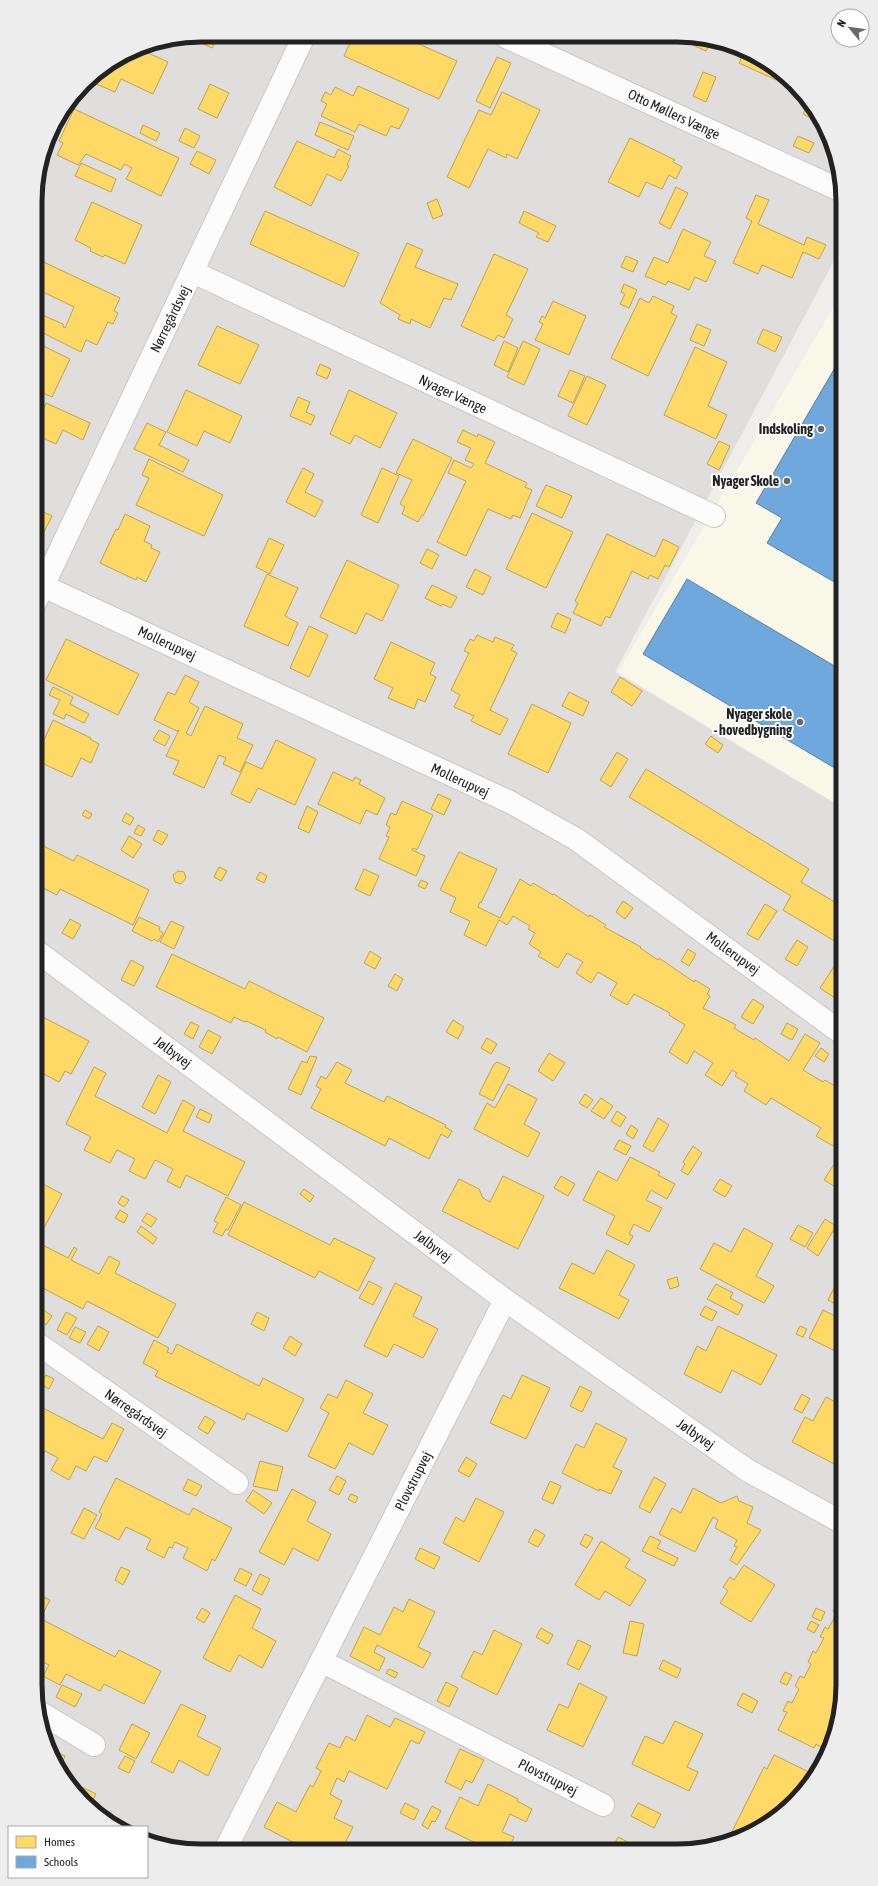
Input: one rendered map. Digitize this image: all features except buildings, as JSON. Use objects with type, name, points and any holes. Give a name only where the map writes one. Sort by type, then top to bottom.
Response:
[{"type":"street","name":"Nørregårdsvej","points":[[42,588],[301,42]]},
{"type":"street","name":"Otto Møllers Vænge","points":[[517,42],[836,188]]},
{"type":"street","name":"Nyager Vænge","points":[[193,272],[714,516]]},
{"type":"street","name":"Mollerupvej","points":[[42,595],[510,802],[576,839],[836,1029]]},
{"type":"street","name":"Jølbyvej","points":[[42,955],[505,1300],[747,1470],[836,1519]]},
{"type":"street","name":"Plovstrupvej","points":[[230,1844],[321,1661],[505,1300]]},
{"type":"street","name":"Nørregårdsvej","points":[[42,1347],[237,1483]]},
{"type":"street","name":"Plovstrupvej","points":[[321,1661],[603,1805]]},
{"type":"street","points":[[45,1716],[94,1746]]},
{"type":"shaded area","points":[[190,42],[688,42],[718,47],[747,58],[757,63],[782,81],[797,96],[815,121],[831,160],[836,190],[836,257],[615,672],[836,804],[836,1696],[831,1726],[824,1746],[815,1765],[803,1782],[782,1805],[757,1823],[747,1828],[728,1836],[698,1843],[190,1844],[160,1839],[148,1835],[148,1826],[127,1826],[121,1823],[96,1805],[81,1790],[63,1765],[54,1746],[47,1726],[42,1696],[42,190],[47,160],[58,131],[63,121],[81,96],[96,81],[121,63],[140,54],[160,47]]},
{"type":"shaded area","name":"Nyager Skole","points":[[836,303],[836,804],[618,672]]},
{"type":"place","name":"Indskoling","points":[[821,429]]},
{"type":"place","name":"Nyager Skole","points":[[787,481]]},
{"type":"place","name":"Nyager skole - hovedbygning","points":[[800,722]]}]
